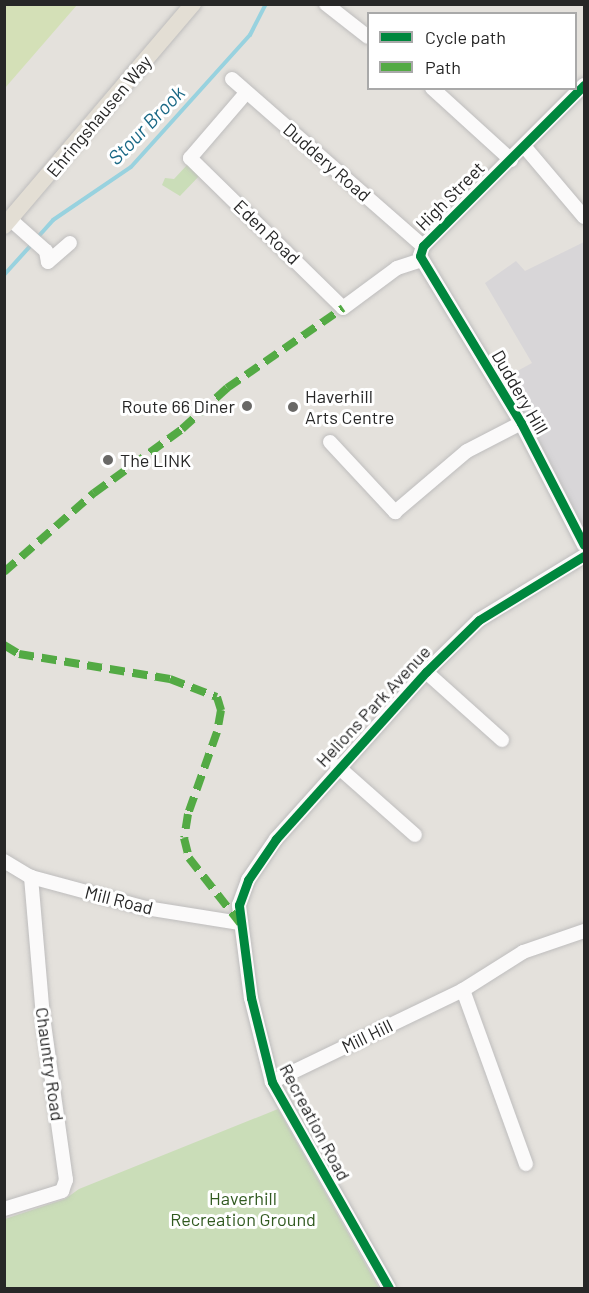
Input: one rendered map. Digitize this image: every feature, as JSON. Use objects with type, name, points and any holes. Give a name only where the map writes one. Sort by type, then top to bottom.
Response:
[{"type":"main road","name":"Ehringshausen Way","points":[[13,226],[193,4]]},
{"type":"street","points":[[326,4],[367,35]]},
{"type":"street","name":"Duddery Road","points":[[232,79],[423,246]]},
{"type":"street","name":"High Street","points":[[343,308],[397,268],[421,260],[423,246],[585,85]]},
{"type":"street","points":[[434,90],[511,160]]},
{"type":"street","name":"Eden Road","points":[[246,93],[190,159],[343,308]]},
{"type":"street","points":[[524,146],[585,217]]},
{"type":"street","points":[[13,226],[46,250],[48,262],[70,243]]},
{"type":"street","name":"Duddery Hill","points":[[421,260],[521,423],[585,545]]},
{"type":"street","points":[[330,442],[395,512],[467,451],[521,423]]},
{"type":"street","name":"Helions Park Avenue","points":[[240,923],[239,905],[261,858],[337,766],[479,620],[585,556]]},
{"type":"street","points":[[426,672],[502,740]]},
{"type":"street","points":[[337,766],[415,835]]},
{"type":"street","name":"Mill Road","points":[[4,861],[31,877],[146,908],[240,923]]},
{"type":"street","name":"Chauntry Road","points":[[4,1209],[62,1191],[66,1180],[43,1017],[31,877]]},
{"type":"street","name":"Recreation Road","points":[[240,923],[252,998],[272,1082],[389,1288]]},
{"type":"street","name":"Mill Hill","points":[[272,1082],[463,990],[523,952],[585,931]]},
{"type":"street","points":[[463,990],[526,1164]]},
{"type":"shaded area","points":[[584,242],[584,528],[506,377],[532,363],[485,283],[516,261],[525,271]]},
{"type":"green space","points":[[4,5],[77,5],[5,88]]},
{"type":"green space","points":[[187,165],[202,173],[180,196],[162,185],[165,178],[174,179]]},
{"type":"green space","name":"Haverhill Recreation Ground","points":[[278,1109],[379,1288],[5,1288],[5,1219],[65,1199],[79,1189]]},
{"type":"waterway","name":"Stour Brook","points":[[37,238],[53,220],[131,167],[250,35],[266,4]]},
{"type":"waterway","name":"Stour Brook","points":[[4,275],[32,244]]},
{"type":"marked path","points":[[4,572],[94,493],[182,429],[227,388],[343,308]]},
{"type":"marked path","points":[[4,645],[19,654],[170,679],[217,697],[221,710],[217,732],[188,814],[184,838],[189,858],[240,923]]},
{"type":"cycle path","points":[[584,85],[423,246],[420,256],[521,423],[584,545]]},
{"type":"cycle path","points":[[389,1288],[272,1082],[251,998],[239,905],[248,880],[276,839],[426,672],[479,620],[584,556]]},
{"type":"place","name":"Route 66 Diner","points":[[247,406]]},
{"type":"place","name":"Haverhill Arts Centre","points":[[293,407]]},
{"type":"place","name":"The LINK","points":[[108,460]]}]
